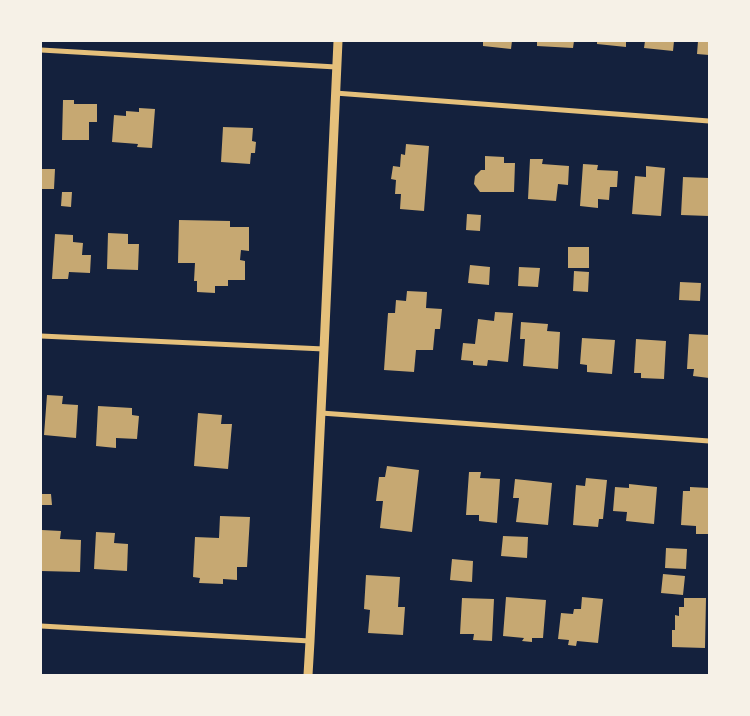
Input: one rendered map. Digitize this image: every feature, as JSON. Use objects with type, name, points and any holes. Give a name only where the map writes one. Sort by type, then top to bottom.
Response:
[{"type":"street","points":[[308,675],[338,41]]},
{"type":"street","points":[[41,50],[336,67]]},
{"type":"street","points":[[335,94],[709,121]]},
{"type":"street","points":[[41,336],[324,349]]},
{"type":"street","points":[[321,413],[709,441]]},
{"type":"street","points":[[41,626],[310,641]]},
{"type":"building","points":[[483,41],[512,41],[511,49],[483,46]]},
{"type":"building","points":[[537,41],[574,41],[573,48],[537,46]]},
{"type":"building","points":[[597,41],[626,41],[626,47],[597,44]]},
{"type":"building","points":[[645,41],[674,41],[673,51],[644,48]]},
{"type":"building","points":[[698,41],[709,41],[709,55],[697,54]]},
{"type":"building","points":[[63,100],[74,100],[74,104],[97,104],[97,122],[89,122],[89,140],[62,140]]},
{"type":"building","points":[[139,108],[155,109],[152,148],[137,147],[138,144],[112,142],[114,115],[126,116],[126,111],[139,112]]},
{"type":"building","points":[[223,127],[253,128],[252,141],[256,142],[255,153],[251,153],[250,164],[221,162]]},
{"type":"building","points":[[406,144],[429,146],[424,211],[400,209],[401,194],[395,194],[396,180],[391,179],[393,166],[400,167],[401,154],[405,155]]},
{"type":"building","points":[[485,156],[504,157],[504,163],[515,163],[514,192],[480,192],[474,184],[475,176],[481,170],[485,170]]},
{"type":"building","points":[[530,159],[543,159],[542,164],[569,166],[568,185],[558,184],[556,201],[528,199]]},
{"type":"building","points":[[583,164],[598,165],[597,170],[618,171],[617,187],[610,187],[609,200],[598,199],[598,208],[580,206]]},
{"type":"building","points":[[646,166],[665,168],[661,216],[632,214],[635,176],[646,177]]},
{"type":"building","points":[[41,169],[55,169],[54,189],[41,189]]},
{"type":"building","points":[[683,177],[709,178],[709,216],[681,215]]},
{"type":"building","points":[[62,192],[72,192],[71,207],[61,206]]},
{"type":"building","points":[[467,214],[481,215],[480,231],[466,230]]},
{"type":"building","points":[[179,220],[230,221],[230,227],[249,227],[249,251],[241,250],[240,260],[245,261],[245,280],[228,280],[228,286],[215,286],[215,293],[197,292],[197,281],[194,281],[195,263],[178,263]]},
{"type":"building","points":[[108,233],[128,234],[128,244],[139,244],[138,270],[107,269]]},
{"type":"building","points":[[55,234],[73,235],[73,242],[83,243],[82,255],[91,255],[90,273],[69,272],[68,279],[52,279]]},
{"type":"building","points":[[568,247],[589,247],[589,268],[568,268]]},
{"type":"building","points":[[470,265],[490,267],[489,285],[468,283]]},
{"type":"building","points":[[519,267],[540,268],[538,287],[518,286]]},
{"type":"building","points":[[574,271],[589,272],[588,292],[573,291]]},
{"type":"building","points":[[680,282],[701,283],[700,301],[679,300]]},
{"type":"building","points":[[407,291],[427,292],[426,308],[442,309],[440,329],[435,329],[433,350],[416,350],[414,372],[384,370],[388,313],[395,313],[396,300],[406,301]]},
{"type":"building","points":[[495,312],[513,313],[508,362],[488,360],[487,366],[473,365],[473,361],[461,360],[463,343],[475,344],[478,319],[494,321]]},
{"type":"building","points":[[521,322],[548,324],[547,331],[560,332],[558,369],[523,366],[525,339],[520,339]]},
{"type":"building","points":[[689,334],[709,335],[709,378],[693,376],[694,369],[687,369]]},
{"type":"building","points":[[582,338],[615,340],[612,374],[587,372],[587,365],[580,364]]},
{"type":"building","points":[[636,339],[666,341],[664,379],[641,378],[641,373],[634,373]]},
{"type":"building","points":[[47,395],[63,396],[62,404],[78,405],[76,438],[44,435]]},
{"type":"building","points":[[98,406],[132,408],[132,415],[139,416],[137,439],[116,438],[116,448],[96,446]]},
{"type":"building","points":[[198,413],[222,415],[221,424],[232,424],[228,469],[194,466]]},
{"type":"building","points":[[387,466],[419,470],[412,532],[380,528],[383,501],[376,501],[379,477],[385,477]]},
{"type":"building","points":[[469,472],[481,472],[480,478],[500,479],[497,523],[479,521],[479,515],[466,515]]},
{"type":"building","points":[[586,478],[607,480],[603,519],[599,519],[598,527],[573,525],[576,485],[585,486]]},
{"type":"building","points":[[515,479],[552,483],[548,525],[516,522],[519,498],[513,498]]},
{"type":"building","points":[[629,484],[657,487],[654,524],[626,521],[627,512],[613,511],[615,487],[629,488]]},
{"type":"building","points":[[690,487],[709,488],[708,534],[696,534],[696,526],[681,525],[683,491],[690,491]]},
{"type":"building","points":[[41,494],[51,494],[52,505],[41,505]]},
{"type":"building","points":[[220,516],[250,517],[247,567],[237,567],[237,580],[223,579],[223,584],[199,583],[200,578],[193,577],[195,537],[219,538]]},
{"type":"building","points":[[42,530],[61,531],[60,539],[81,540],[80,572],[41,571]]},
{"type":"building","points":[[96,532],[115,533],[114,543],[128,544],[127,571],[94,569]]},
{"type":"building","points":[[503,536],[528,537],[527,558],[501,556]]},
{"type":"building","points":[[666,548],[687,549],[686,569],[665,568]]},
{"type":"building","points":[[452,559],[473,561],[472,582],[450,580]]},
{"type":"building","points":[[663,574],[685,576],[683,595],[661,593]]},
{"type":"building","points":[[366,575],[400,577],[398,607],[405,607],[403,635],[368,633],[370,610],[364,609]]},
{"type":"building","points":[[506,597],[546,600],[543,638],[532,638],[532,642],[522,641],[524,638],[503,636]]},
{"type":"building","points":[[582,597],[603,599],[598,643],[577,641],[576,646],[568,645],[569,640],[558,639],[561,613],[573,614],[574,609],[581,609]]},
{"type":"building","points":[[462,598],[494,599],[492,641],[473,640],[474,634],[460,634]]},
{"type":"building","points":[[684,598],[706,598],[705,648],[672,647],[672,630],[675,630],[675,615],[679,616],[679,607],[684,607]]}]
